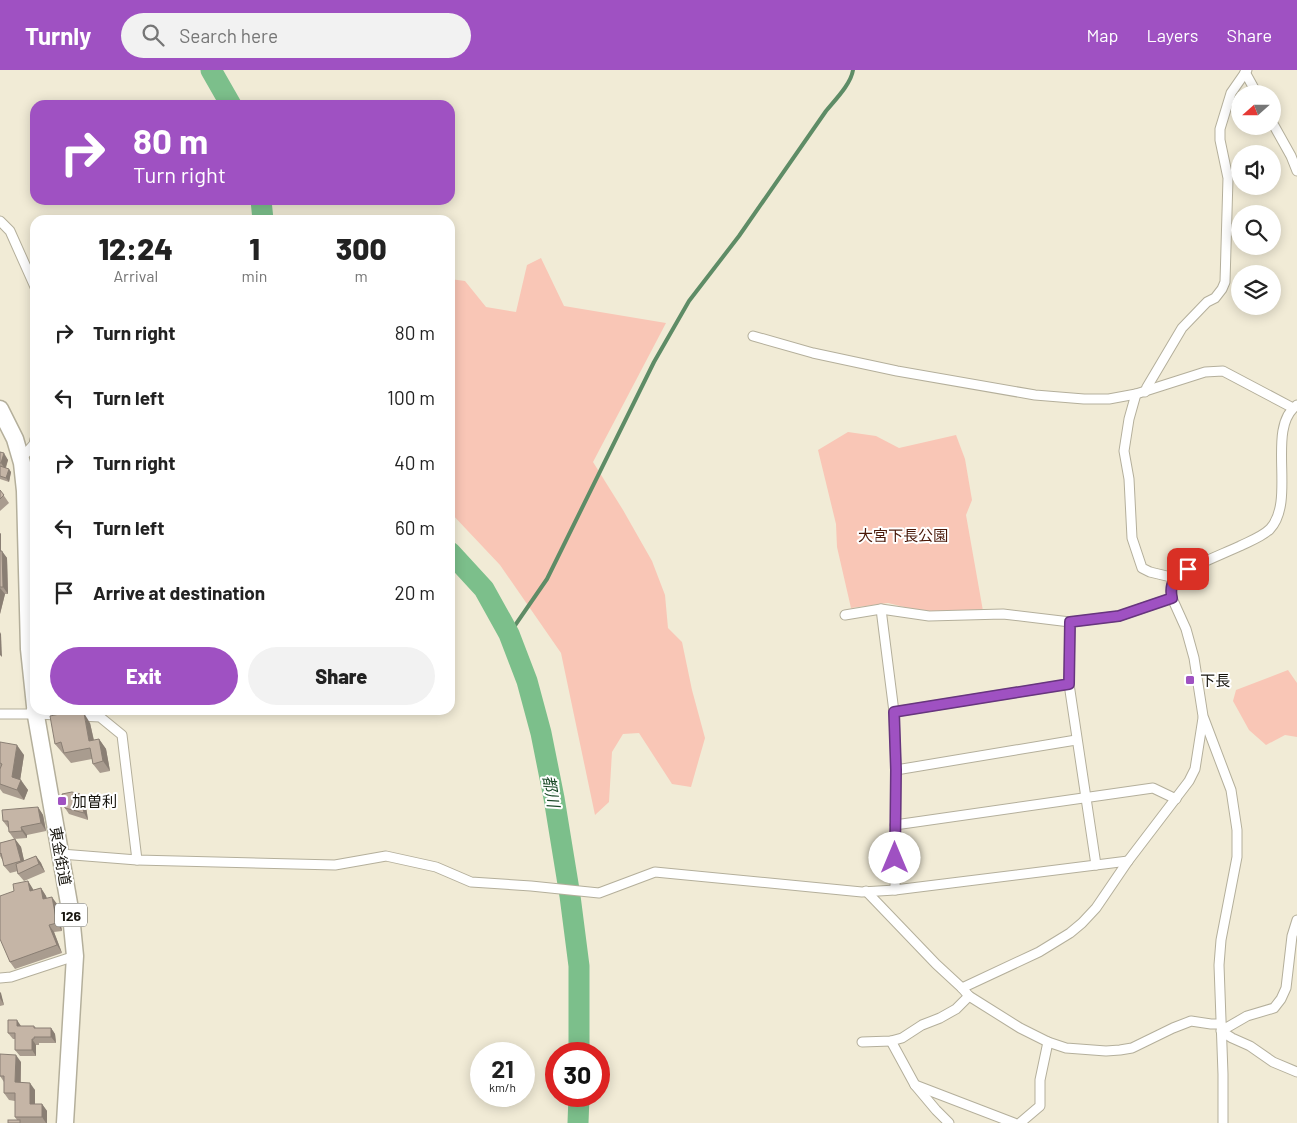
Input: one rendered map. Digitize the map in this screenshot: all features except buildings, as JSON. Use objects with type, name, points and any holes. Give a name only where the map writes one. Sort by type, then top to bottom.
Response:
[{"type":"highway","name":"東金街道","points":[[0,408],[15,439],[21,460],[25,491],[30,659]]},
{"type":"highway","name":"東金街道","points":[[36,715],[61,854],[76,956],[65,1123]]},
{"type":"street","points":[[1246,71],[1253,85]]},
{"type":"street","points":[[1175,578],[1150,572],[1142,568],[1132,538],[1130,478],[1124,451],[1129,419],[1140,393],[1182,328],[1207,302],[1215,298],[1225,282],[1228,178],[1220,140],[1220,129],[1232,93],[1246,71]]},
{"type":"street","points":[[1279,135],[1297,171]]},
{"type":"street","points":[[0,221],[10,232],[30,276]]},
{"type":"street","points":[[753,336],[813,353],[878,367],[1035,395],[1084,399],[1109,398],[1140,393],[1205,372],[1223,372],[1295,407],[1289,412],[1283,430],[1282,500],[1275,521],[1269,529],[1256,538],[1188,569],[1175,578],[1171,591],[1172,598],[1186,630],[1194,658],[1204,716],[1231,790],[1237,830],[1237,857],[1221,940],[1220,956],[1223,1123]]},
{"type":"street","points":[[21,460],[30,449]]},
{"type":"street","points":[[845,615],[881,610],[929,616],[1003,614],[1070,622],[1119,616],[1172,598]]},
{"type":"street","points":[[881,610],[894,712],[896,770],[895,890]]},
{"type":"street","points":[[1070,622],[1069,684],[1096,865]]},
{"type":"street","points":[[894,712],[1069,684]]},
{"type":"street","points":[[0,714],[30,711]]},
{"type":"street","points":[[81,715],[100,717],[122,735],[137,860]]},
{"type":"street","points":[[962,988],[1039,952],[1070,934],[1096,908],[1128,861],[1189,781],[1195,769],[1204,716]]},
{"type":"street","points":[[896,770],[1076,740]]},
{"type":"street","points":[[895,825],[1153,788],[1176,799]]},
{"type":"street","points":[[61,854],[137,860],[335,865],[386,856],[436,867],[471,882],[599,893],[655,872],[866,892],[1128,861]]},
{"type":"street","points":[[866,892],[969,996],[1020,1028],[1048,1042],[1066,1048],[1106,1051],[1120,1050],[1132,1048],[1172,1028],[1191,1021],[1221,1027],[1232,1038],[1250,1046],[1273,1062],[1297,1072]]},
{"type":"street","points":[[1221,1027],[1247,1016],[1274,1008],[1281,999],[1286,988],[1292,936],[1297,920]]},
{"type":"street","points":[[0,978],[11,977],[76,956]]},
{"type":"street","points":[[862,1042],[891,1041],[902,1038],[922,1025],[956,1009],[969,996]]},
{"type":"street","points":[[891,1041],[914,1085],[949,1123]]},
{"type":"street","points":[[1020,1123],[1040,1106],[1040,1080],[1048,1042]]},
{"type":"street","points":[[914,1085],[1014,1123]]},
{"type":"green space","points":[[541,258],[564,306],[666,323],[593,462],[652,561],[665,595],[668,628],[682,642],[705,738],[691,787],[672,784],[639,733],[623,734],[612,752],[609,802],[595,815],[561,653],[500,565],[455,517],[455,280],[465,281],[486,307],[516,312],[527,265]]},
{"type":"green space","name":"大宮下長公園","points":[[848,432],[876,436],[899,448],[956,435],[965,459],[972,500],[966,515],[983,611],[933,614],[888,603],[851,608],[837,547],[836,524],[818,450]]},
{"type":"green space","points":[[1288,670],[1297,683],[1297,737],[1285,735],[1266,745],[1249,730],[1233,701],[1236,690]]},
{"type":"waterway","name":"都川","points":[[211,70],[228,100]]},
{"type":"waterway","points":[[509,634],[547,579],[654,362],[689,301],[739,236],[826,111],[842,92],[853,70]]},
{"type":"waterway","name":"都川","points":[[262,205],[262,215]]},
{"type":"waterway","name":"都川","points":[[455,557],[484,589],[509,634],[527,681],[541,733],[570,896],[579,966],[579,1042]]},
{"type":"waterway","name":"都川","points":[[578,1123],[579,1107]]},
{"type":"place","name":"下長","points":[[1190,680]]},
{"type":"place","name":"加曽利","points":[[62,801]]},
{"type":"route","points":[[895,858],[896,770],[894,712],[1069,684],[1070,622],[1119,616],[1172,598],[1172,584],[1175,578],[1188,569]]}]
